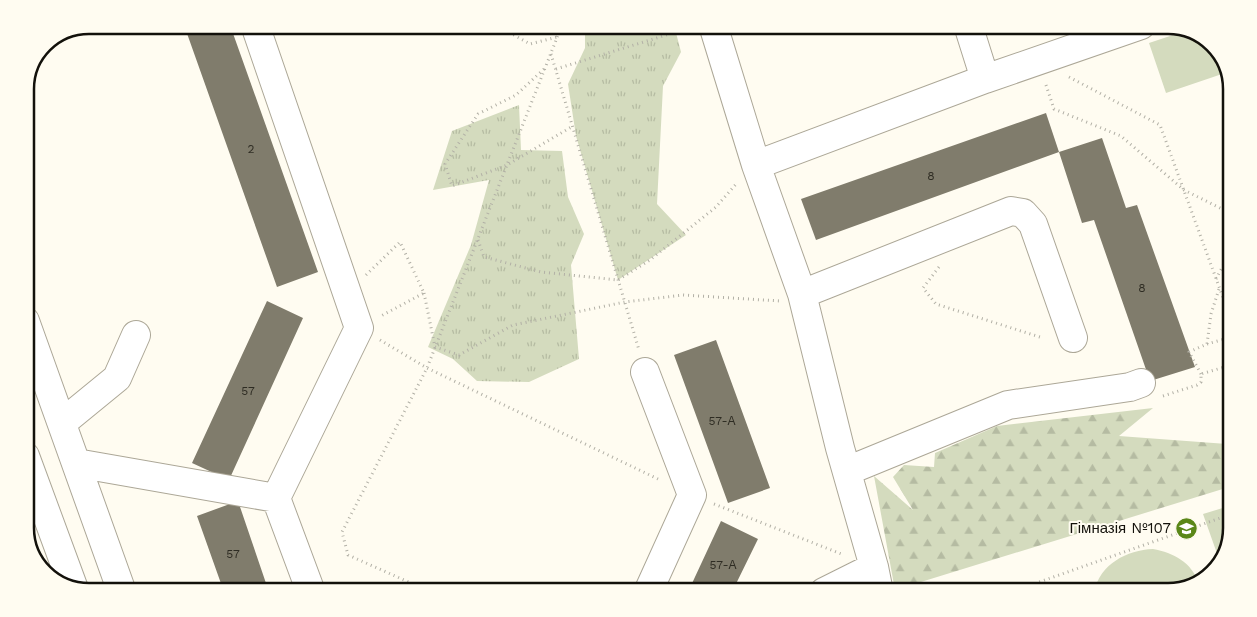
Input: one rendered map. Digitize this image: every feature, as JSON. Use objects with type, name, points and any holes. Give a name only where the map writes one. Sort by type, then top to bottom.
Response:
[{"type":"street","points":[[258,34],[359,328],[276,498],[308,583]]},
{"type":"street","points":[[705,34],[756,165],[802,294],[847,471],[877,579],[861,583]]},
{"type":"street","points":[[971,34],[985,79]]},
{"type":"street","points":[[756,165],[1037,60],[1115,34]]},
{"type":"street","points":[[802,294],[1011,211],[1023,213],[1033,224],[1073,338]]},
{"type":"street","points":[[62,424],[117,378],[136,335]]},
{"type":"street","points":[[34,346],[119,583]]},
{"type":"street","points":[[645,372],[692,494],[652,583]]},
{"type":"street","points":[[847,471],[1008,405],[1130,387],[1142,383]]},
{"type":"street","points":[[76,464],[276,498]]},
{"type":"street","points":[[34,480],[71,580]]},
{"type":"path","points":[[512,34],[530,44],[557,37]]},
{"type":"path","points":[[410,583],[348,555],[342,532],[426,368],[558,34]]},
{"type":"path","points":[[556,69],[675,34]]},
{"type":"path","points":[[551,53],[645,372]]},
{"type":"path","points":[[1037,60],[1160,125],[1223,299]]},
{"type":"path","points":[[1037,60],[1054,109],[1121,136],[1184,190],[1223,210]]},
{"type":"path","points":[[545,67],[516,95],[478,114],[445,164],[452,186],[507,165],[573,126]]},
{"type":"path","points":[[477,239],[484,257],[541,272],[618,280],[650,260],[716,207],[727,191],[756,165]]},
{"type":"path","points":[[940,239],[941,264],[923,288],[936,304],[1043,338]]},
{"type":"path","points":[[348,294],[400,242],[424,293],[435,347]]},
{"type":"path","points":[[1216,279],[1223,266]]},
{"type":"path","points":[[1207,344],[1211,314],[1219,288]]},
{"type":"path","points":[[359,328],[424,293]]},
{"type":"path","points":[[435,347],[460,355],[513,325],[625,302],[683,295],[782,301],[802,294]]},
{"type":"path","points":[[359,328],[426,368],[692,494]]},
{"type":"path","points":[[1142,383],[1148,384],[1152,398],[1197,385],[1200,382],[1201,374],[1189,352],[1223,339]]},
{"type":"path","points":[[1201,374],[1223,367]]},
{"type":"path","points":[[724,509],[877,579]]},
{"type":"path","points":[[1036,583],[1223,517]]},
{"type":"green space","points":[[585,34],[676,34],[681,52],[663,86],[657,204],[686,235],[618,280],[576,136],[568,84],[585,48]]},
{"type":"green space","points":[[1176,34],[1193,39],[1210,52],[1218,64],[1221,74],[1166,93],[1149,43]]},
{"type":"green space","points":[[519,105],[521,150],[562,151],[568,197],[584,234],[571,265],[579,359],[529,382],[477,381],[453,359],[428,347],[471,245],[489,180],[433,190],[452,131]]},
{"type":"green space","points":[[1153,408],[1119,436],[1223,444],[1223,489],[918,583],[894,583],[874,476],[913,510],[893,477],[904,465],[934,467],[935,453],[997,426]]},
{"type":"green space","points":[[1223,508],[1222,539],[1217,554],[1203,514]]},
{"type":"green space","points":[[1153,549],[1175,556],[1186,564],[1196,576],[1175,583],[1097,583],[1108,566],[1116,560],[1143,550]]},
{"type":"building","points":[[187,34],[233,34],[318,272],[277,287]]},
{"type":"building","points":[[1046,113],[1059,152],[816,240],[801,199]]},
{"type":"building","points":[[1102,138],[1126,208],[1137,205],[1195,367],[1150,381],[1094,220],[1082,223],[1059,152]]},
{"type":"building","points":[[267,301],[303,318],[229,480],[192,463]]},
{"type":"building","points":[[716,340],[770,488],[728,503],[674,355]]},
{"type":"building","points":[[238,501],[266,583],[221,583],[197,516]]},
{"type":"building","points":[[721,521],[758,539],[736,583],[692,583]]},
{"type":"place","name":"Гімназія №107","points":[[1187,528]]}]
